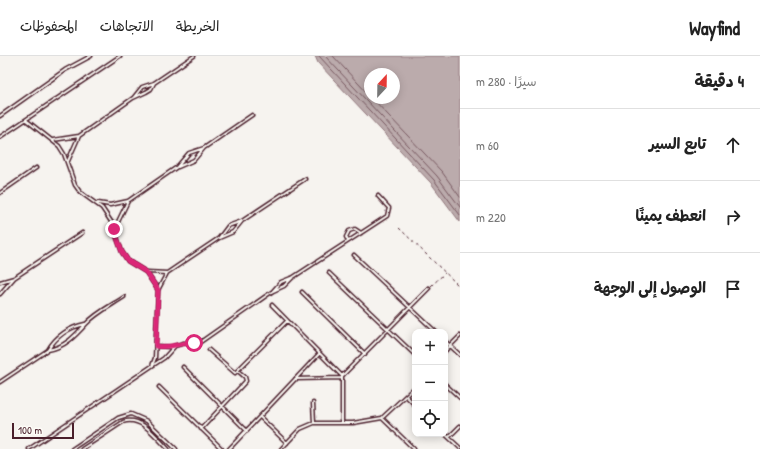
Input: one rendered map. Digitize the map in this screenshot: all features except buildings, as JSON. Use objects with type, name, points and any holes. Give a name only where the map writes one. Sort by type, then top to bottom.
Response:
[{"type":"lane","points":[[0,116],[65,70],[91,56]]},
{"type":"lane","points":[[0,137],[120,56]]},
{"type":"lane","points":[[134,98],[142,87],[154,83],[194,56]]},
{"type":"lane","points":[[51,140],[79,136],[134,98],[151,89],[154,83]]},
{"type":"lane","points":[[96,203],[110,205],[128,201],[177,167],[194,160],[204,148],[252,115]]},
{"type":"lane","points":[[26,120],[51,140],[64,154],[75,185],[80,192],[96,203],[108,216],[122,252],[128,261],[146,272],[158,290]]},
{"type":"lane","points":[[67,162],[79,136]]},
{"type":"lane","points":[[177,167],[189,153],[204,148]]},
{"type":"lane","points":[[0,193],[36,168]]},
{"type":"lane","points":[[219,238],[228,226],[242,221],[305,179]]},
{"type":"lane","points":[[29,449],[164,358],[175,347],[184,343],[201,342],[274,291],[284,286],[292,278],[348,242],[389,213],[389,208],[378,196]]},
{"type":"lane","points":[[114,229],[128,201]]},
{"type":"lane","points":[[152,366],[155,358],[156,346],[158,290],[167,273],[219,238],[233,232],[242,221]]},
{"type":"lane","points":[[348,242],[346,237],[349,231],[356,229],[361,233]]},
{"type":"lane","points":[[0,294],[14,278],[82,233]]},
{"type":"lane","points":[[354,255],[433,329]]},
{"type":"lane","points":[[146,272],[167,273]]},
{"type":"lane","points":[[329,273],[412,352]]},
{"type":"lane","points":[[0,282],[14,278]]},
{"type":"lane","points":[[274,291],[281,282],[292,278]]},
{"type":"lane","points":[[295,379],[342,377],[429,288]]},
{"type":"lane","points":[[302,292],[365,354]]},
{"type":"lane","points":[[48,350],[52,343],[66,332],[86,323],[124,297]]},
{"type":"lane","points":[[272,305],[342,377],[342,422]]},
{"type":"lane","points":[[209,350],[235,374],[287,321]]},
{"type":"lane","points":[[0,382],[48,350],[56,348],[71,339],[86,323]]},
{"type":"lane","points":[[448,348],[460,336]]},
{"type":"lane","points":[[448,343],[460,355]]},
{"type":"lane","points":[[156,346],[175,347]]},
{"type":"lane","points":[[229,449],[319,354]]},
{"type":"lane","points":[[183,366],[247,430]]},
{"type":"lane","points":[[201,429],[246,381],[244,376],[238,371]]},
{"type":"lane","points":[[158,387],[222,449]]},
{"type":"lane","points":[[448,387],[460,398]]},
{"type":"lane","points":[[281,449],[300,429],[314,423],[363,422],[382,418],[412,390]]},
{"type":"lane","points":[[406,396],[412,402]]},
{"type":"lane","points":[[313,403],[314,423]]},
{"type":"lane","points":[[72,449],[118,418],[131,414],[148,421],[176,449]]},
{"type":"lane","points":[[260,416],[286,443]]},
{"type":"lane","points":[[382,418],[414,449]]},
{"type":"lane","points":[[82,449],[123,422],[130,420],[145,427],[168,449]]},
{"type":"lane","points":[[455,449],[459,447],[449,437],[460,426]]},
{"type":"path","points":[[399,228],[460,287]]},
{"type":"path","points":[[429,288],[445,273]]},
{"type":"water","points":[[315,56],[460,56],[460,222],[431,183],[318,63]]},
{"type":"route","points":[[114,229],[117,242],[128,261],[146,272],[152,278],[158,290],[156,346],[175,347],[184,343],[194,343]]}]
